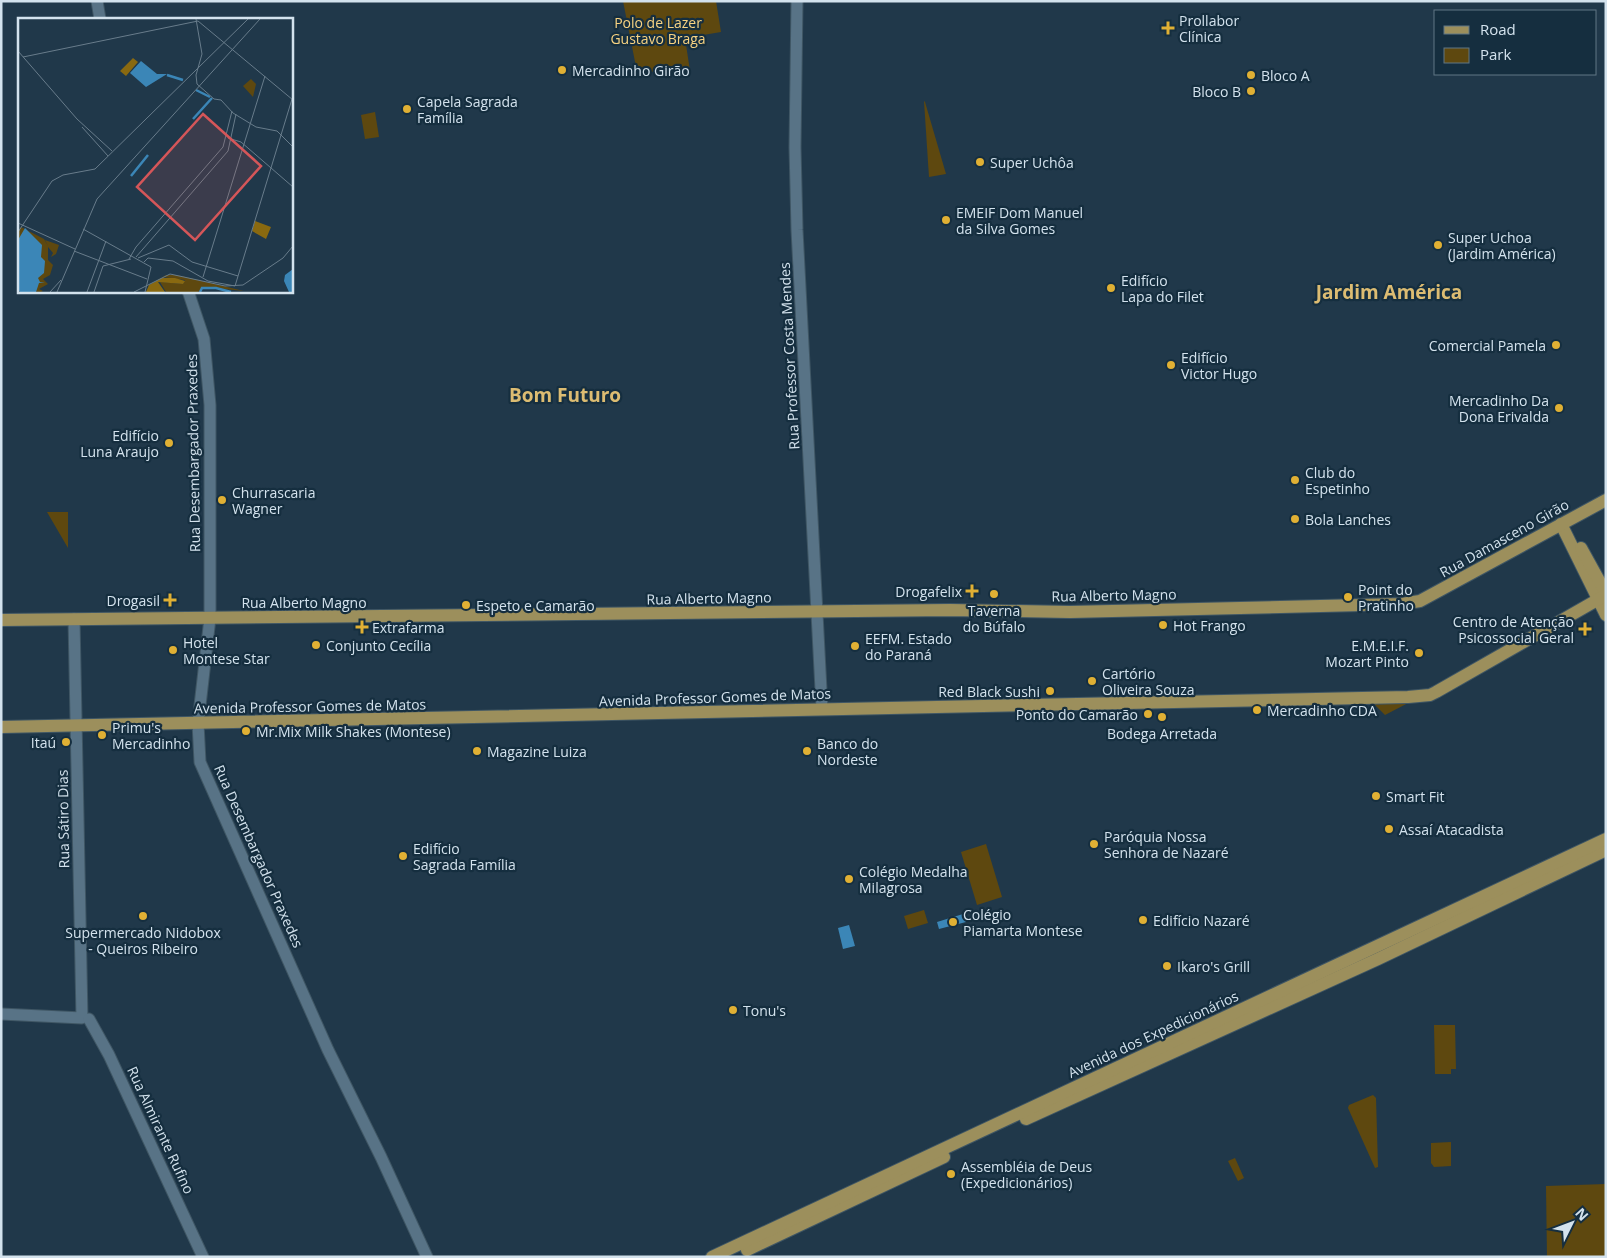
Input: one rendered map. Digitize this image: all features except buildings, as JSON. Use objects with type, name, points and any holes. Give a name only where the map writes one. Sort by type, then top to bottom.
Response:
[{"type":"main road","name":"Rua Damasceno Girão","points":[[1417,602],[1606,500]]},
{"type":"main road","points":[[1564,523],[1603,596],[1606,615]]},
{"type":"main road","name":"Avenida Professor Gomes de Matos","points":[[1,727],[1285,700],[1430,695],[1603,596]]},
{"type":"main road","name":"Rua Alberto Magno","points":[[1,620],[950,610],[1070,612],[1312,607],[1417,602]]},
{"type":"main road","name":"Avenida dos Expedicionários","points":[[712,1257],[1606,839]]},
{"type":"main road","name":"Avenida dos Expedicionários","points":[[732,1257],[993,1133],[1386,955],[1606,850]]},
{"type":"street","points":[[97,1],[100,18]]},
{"type":"street","name":"Rua Professor Costa Mendes","points":[[797,1],[795,147],[797,230],[822,709]]},
{"type":"street","name":"Rua Desembargador Praxedes","points":[[188,292],[202,330],[207,355],[210,405],[210,618],[198,723],[200,759],[212,792],[328,1050],[381,1157],[427,1257]]},
{"type":"street","name":"Rua Sátiro Dias","points":[[74,619],[85,1018]]},
{"type":"street","points":[[1,1014],[85,1018]]},
{"type":"street","name":"Rua Almirante Rufino","points":[[85,1018],[109,1055],[203,1257]]},
{"type":"green space","name":"Polo de Lazer Gustavo Braga","points":[[623,1],[716,1],[721,32],[685,38],[690,71],[637,72]]},
{"type":"green space","points":[[925,102],[946,174],[929,177]]},
{"type":"green space","points":[[375,112],[379,137],[365,139],[361,115]]},
{"type":"green space","points":[[47,512],[68,512],[68,548]]},
{"type":"green space","points":[[1371,701],[1412,701],[1385,715]]},
{"type":"green space","points":[[986,844],[1002,897],[977,905],[961,852]]},
{"type":"green space","points":[[924,910],[928,923],[908,929],[904,916]]},
{"type":"green space","points":[[1434,1025],[1455,1025],[1456,1069],[1451,1069],[1451,1074],[1435,1074]]},
{"type":"green space","points":[[1373,1095],[1376,1098],[1378,1167],[1375,1168],[1348,1108],[1349,1105]]},
{"type":"green space","points":[[1451,1142],[1451,1166],[1434,1167],[1431,1163],[1431,1143]]},
{"type":"green space","points":[[1235,1158],[1244,1178],[1238,1181],[1228,1161]]},
{"type":"green space","points":[[1606,1184],[1606,1257],[1547,1257],[1546,1186]]},
{"type":"water","points":[[963,914],[966,922],[939,929],[937,922]]},
{"type":"water","points":[[849,925],[855,946],[843,949],[838,928]]},
{"type":"place","name":"Prollabor Clínica","points":[[1168,28]]},
{"type":"place","name":"Mercadinho Girão","points":[[562,70]]},
{"type":"place","name":"Bloco A","points":[[1251,75]]},
{"type":"place","name":"Bloco B","points":[[1251,91]]},
{"type":"place","name":"Capela Sagrada Família","points":[[407,109]]},
{"type":"place","name":"Super Uchôa","points":[[980,162]]},
{"type":"place","name":"EMEIF Dom Manuel da Silva Gomes","points":[[946,220]]},
{"type":"place","name":"Super Uchoa (Jardim América)","points":[[1438,245]]},
{"type":"place","name":"Edifício Lapa do Filet","points":[[1111,288]]},
{"type":"place","name":"Comercial Pamela","points":[[1556,345]]},
{"type":"place","name":"Edifício Victor Hugo","points":[[1171,365]]},
{"type":"place","name":"Mercadinho Da Dona Erivalda","points":[[1559,408]]},
{"type":"place","name":"Edifício Luna Araujo","points":[[169,443]]},
{"type":"place","name":"Club do Espetinho","points":[[1295,480]]},
{"type":"place","name":"Churrascaria Wagner","points":[[222,500]]},
{"type":"place","name":"Bola Lanches","points":[[1295,519]]},
{"type":"place","name":"Drogafelix","points":[[972,591]]},
{"type":"place","name":"Taverna do Búfalo","points":[[994,594]]},
{"type":"place","name":"Point do Pratinho","points":[[1348,597]]},
{"type":"place","name":"Drogasil","points":[[170,600]]},
{"type":"place","name":"Espeto e Camarão","points":[[466,605]]},
{"type":"place","name":"Hot Frango","points":[[1163,625]]},
{"type":"place","name":"Extrafarma","points":[[362,627]]},
{"type":"place","name":"Centro de Atenção Psicossocial Geral","points":[[1585,629]]},
{"type":"place","name":"Conjunto Cecília","points":[[316,645]]},
{"type":"place","name":"EEFM. Estado do Paraná","points":[[855,646]]},
{"type":"place","name":"Hotel Montese Star","points":[[173,650]]},
{"type":"place","name":"E.M.E.I.F. Mozart Pinto","points":[[1419,653]]},
{"type":"place","name":"Cartório Oliveira Souza","points":[[1092,681]]},
{"type":"place","name":"Red Black Sushi","points":[[1050,691]]},
{"type":"place","name":"Mercadinho CDA","points":[[1257,710]]},
{"type":"place","name":"Ponto do Camarão","points":[[1148,714]]},
{"type":"place","name":"Bodega Arretada","points":[[1162,717]]},
{"type":"place","name":"Mr.Mix Milk Shakes (Montese)","points":[[246,731]]},
{"type":"place","name":"Primu's Mercadinho","points":[[102,735]]},
{"type":"place","name":"Itaú","points":[[66,742]]},
{"type":"place","name":"Magazine Luiza","points":[[477,751]]},
{"type":"place","name":"Banco do Nordeste","points":[[807,751]]},
{"type":"place","name":"Smart Fit","points":[[1376,796]]},
{"type":"place","name":"Assaí Atacadista","points":[[1389,829]]},
{"type":"place","name":"Paróquia Nossa Senhora de Nazaré","points":[[1094,844]]},
{"type":"place","name":"Edifício Sagrada Família","points":[[403,856]]},
{"type":"place","name":"Colégio Medalha Milagrosa","points":[[849,879]]},
{"type":"place","name":"Supermercado Nidobox - Queiros Ribeiro","points":[[143,916]]},
{"type":"place","name":"Edifício Nazaré","points":[[1143,920]]},
{"type":"place","name":"Colégio Piamarta Montese","points":[[953,922]]},
{"type":"place","name":"Ikaro's Grill","points":[[1167,966]]},
{"type":"place","name":"Tonu's","points":[[733,1010]]},
{"type":"place","name":"Assembléia de Deus (Expedicionários)","points":[[951,1174]]},
{"type":"district","name":"Jardim América","points":[[1389,292]]},
{"type":"district","name":"Bom Futuro","points":[[565,395]]}]
